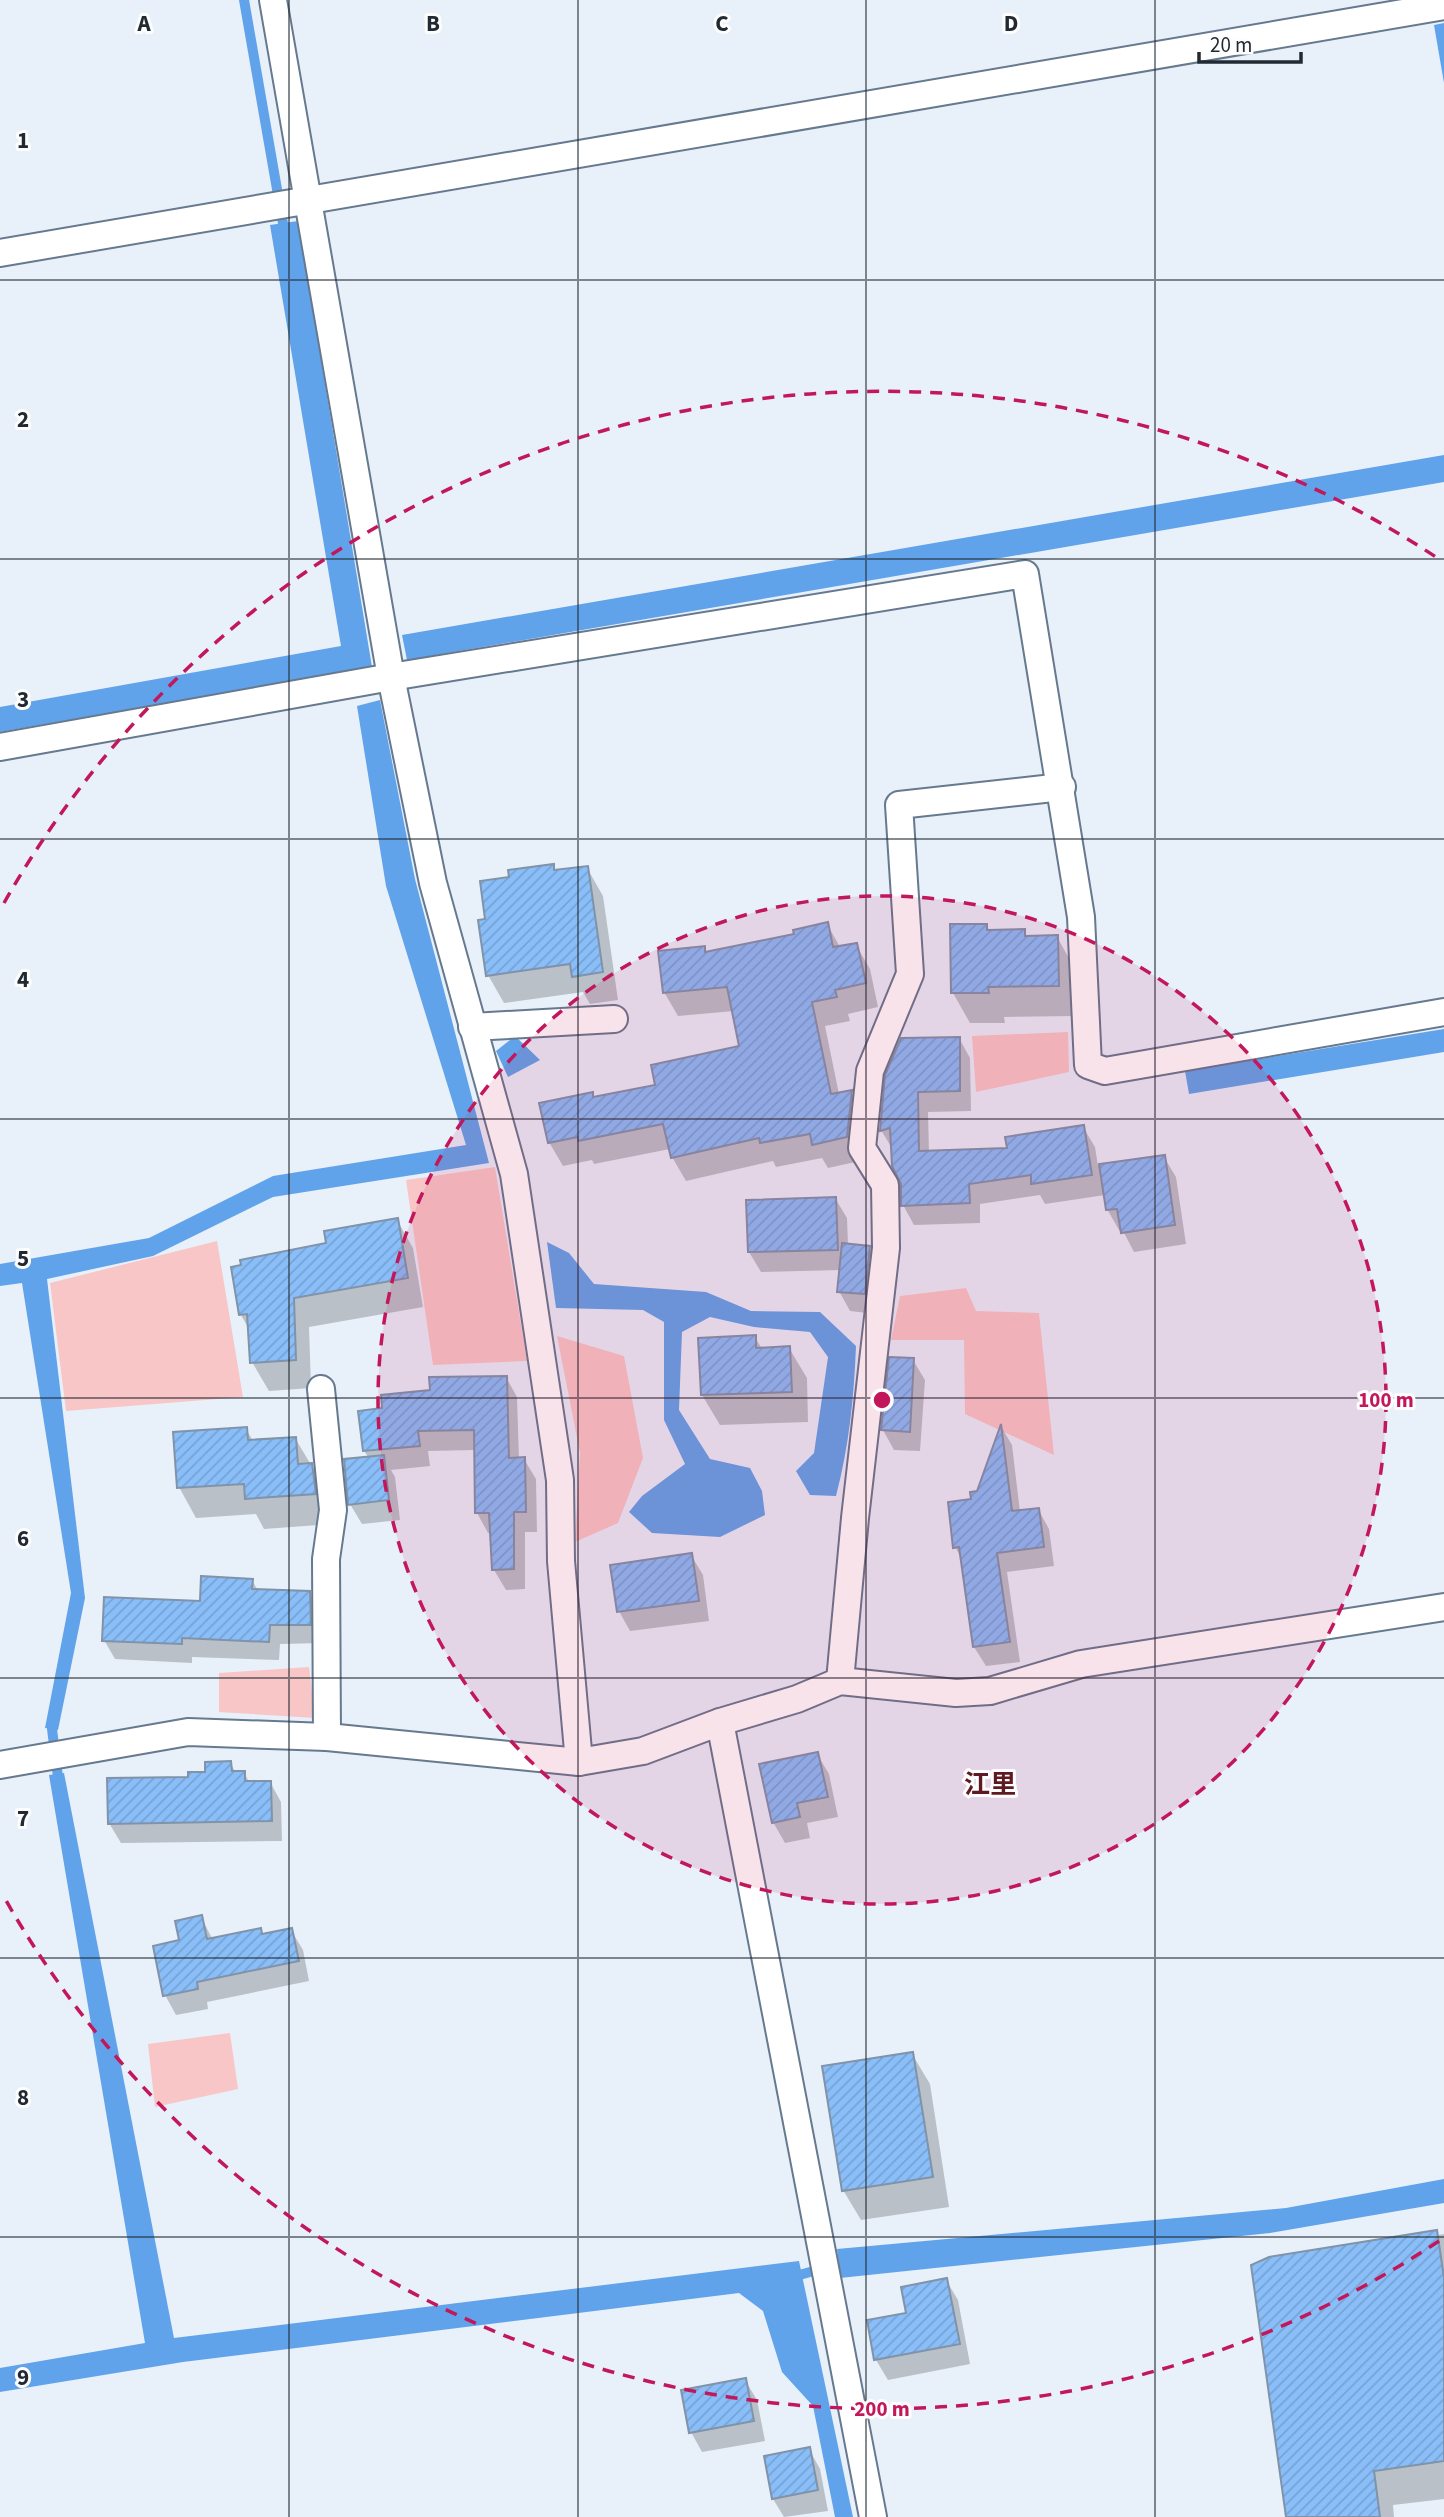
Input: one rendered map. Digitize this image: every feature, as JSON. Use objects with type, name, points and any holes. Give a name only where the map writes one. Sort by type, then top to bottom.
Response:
[{"type":"street","points":[[273,0],[385,679],[433,883],[514,1174],[560,1480],[561,1561],[579,1762]]},
{"type":"street","points":[[0,253],[1435,8]]},
{"type":"street","points":[[0,747],[349,685],[1025,575],[1062,787],[1081,917],[1088,1065],[1105,1071],[1444,1012]]},
{"type":"street","points":[[840,1681],[855,1518],[886,1248],[885,1185],[862,1148],[870,1071],[910,974],[899,805],[1062,787]]},
{"type":"street","points":[[472,1027],[614,1019]]},
{"type":"street","points":[[321,1389],[333,1510],[326,1559],[327,1737]]},
{"type":"street","points":[[0,1765],[188,1732],[327,1737],[579,1762],[643,1752],[720,1722],[797,1699],[840,1681],[956,1693],[990,1691],[1081,1664],[1444,1607]]},
{"type":"street","points":[[720,1722],[873,2517]]},
{"type":"shaded area","points":[[1068,1032],[1069,1072],[976,1092],[972,1036]]},
{"type":"shaded area","points":[[495,1167],[527,1361],[433,1365],[406,1180]]},
{"type":"shaded area","points":[[217,1241],[243,1397],[66,1411],[50,1283]]},
{"type":"shaded area","points":[[966,1288],[976,1311],[1039,1313],[1054,1455],[965,1414],[964,1340],[891,1340],[900,1296]]},
{"type":"shaded area","points":[[557,1336],[624,1356],[643,1458],[618,1523],[575,1542],[580,1453]]},
{"type":"shaded area","points":[[309,1667],[315,1718],[219,1712],[219,1673]]},
{"type":"shaded area","points":[[230,2033],[238,2089],[155,2107],[148,2044]]},
{"type":"water","points":[[1444,23],[1444,83],[1434,25]]},
{"type":"water","points":[[298,221],[372,667],[0,732],[0,707],[341,646],[270,225]]},
{"type":"water","points":[[1444,455],[1444,482],[407,660],[402,635]]},
{"type":"water","points":[[380,700],[415,879],[489,1163],[273,1197],[153,1256],[47,1279],[85,1598],[58,1730],[45,1728],[71,1593],[22,1283],[0,1286],[0,1264],[149,1238],[273,1176],[466,1145],[386,886],[357,706]]},
{"type":"water","points":[[1444,1029],[1444,1052],[1189,1094],[1185,1071]]},
{"type":"water","points":[[515,1036],[540,1060],[508,1077],[496,1051]]},
{"type":"water","points":[[547,1242],[569,1253],[594,1284],[706,1292],[751,1311],[820,1312],[856,1346],[850,1422],[836,1496],[810,1495],[796,1471],[814,1453],[828,1357],[810,1332],[754,1327],[710,1317],[682,1332],[679,1410],[710,1459],[750,1468],[762,1491],[765,1515],[720,1537],[652,1533],[629,1512],[642,1496],[685,1464],[664,1420],[664,1322],[643,1310],[556,1308]]},
{"type":"water","points":[[64,1773],[174,2338],[799,2261],[853,2517],[835,2517],[813,2406],[782,2372],[763,2311],[739,2293],[183,2362],[0,2392],[0,2368],[145,2343],[49,1775]]},
{"type":"water","points":[[1444,2179],[1444,2203],[1270,2233],[840,2278],[837,2249],[1286,2208]]},
{"type":"building","points":[[554,864],[554,870],[588,866],[603,972],[572,977],[570,964],[486,976],[478,920],[485,919],[480,881],[509,877],[508,870]]},
{"type":"building","points":[[828,922],[833,947],[857,943],[866,983],[835,990],[837,997],[812,1002],[831,1094],[852,1090],[847,1137],[812,1145],[810,1134],[760,1143],[759,1138],[671,1158],[663,1124],[578,1141],[578,1137],[548,1143],[539,1103],[593,1092],[593,1097],[655,1085],[651,1065],[739,1046],[727,987],[663,993],[658,951],[705,946],[705,952],[794,934],[793,930]]},
{"type":"building","points":[[950,924],[987,924],[987,930],[1025,929],[1025,936],[1058,935],[1059,986],[988,987],[989,993],[951,993]]},
{"type":"building","points":[[960,1037],[960,1091],[918,1092],[919,1151],[1007,1148],[1005,1137],[1084,1125],[1092,1175],[1031,1184],[1031,1175],[969,1184],[970,1203],[901,1206],[901,1184],[892,1166],[890,1128],[880,1131],[885,1075],[901,1038]]},
{"type":"building","points":[[1165,1155],[1175,1225],[1121,1233],[1117,1209],[1106,1210],[1099,1164]]},
{"type":"building","points":[[836,1197],[838,1250],[748,1252],[746,1200]]},
{"type":"building","points":[[398,1218],[408,1278],[294,1298],[296,1360],[250,1363],[247,1314],[239,1315],[231,1267],[241,1265],[240,1260],[326,1243],[324,1231]]},
{"type":"building","points":[[842,1243],[870,1246],[865,1294],[837,1292]]},
{"type":"building","points":[[756,1335],[756,1348],[790,1346],[792,1392],[701,1395],[698,1338]]},
{"type":"building","points":[[889,1357],[914,1358],[910,1432],[881,1430]]},
{"type":"building","points":[[507,1376],[509,1458],[525,1457],[526,1512],[514,1512],[514,1569],[492,1570],[489,1513],[475,1513],[474,1430],[418,1431],[420,1446],[363,1451],[358,1411],[382,1408],[381,1395],[430,1390],[429,1377]]},
{"type":"building","points":[[1001,1424],[1012,1511],[1039,1508],[1044,1547],[997,1553],[1010,1642],[973,1647],[959,1547],[953,1548],[948,1502],[971,1499],[970,1492],[977,1491]]},
{"type":"building","points":[[247,1427],[248,1440],[296,1437],[298,1464],[312,1463],[316,1494],[245,1499],[244,1484],[177,1488],[173,1432]]},
{"type":"building","points":[[384,1455],[389,1500],[348,1505],[344,1459]]},
{"type":"building","points":[[692,1553],[699,1601],[617,1612],[610,1565]]},
{"type":"building","points":[[201,1576],[253,1579],[252,1589],[310,1591],[311,1625],[270,1625],[269,1642],[182,1638],[182,1644],[102,1641],[104,1597],[200,1601]]},
{"type":"building","points":[[818,1752],[828,1797],[797,1803],[800,1817],[772,1823],[759,1764]]},
{"type":"building","points":[[231,1761],[232,1771],[245,1771],[245,1781],[271,1781],[272,1821],[108,1824],[107,1778],[188,1777],[188,1772],[205,1772],[205,1762]]},
{"type":"building","points":[[202,1915],[207,1939],[261,1928],[262,1934],[292,1928],[299,1961],[197,1982],[198,1989],[163,1996],[153,1946],[179,1940],[175,1921]]},
{"type":"building","points":[[913,2052],[933,2177],[842,2191],[822,2066]]},
{"type":"building","points":[[1437,2230],[1444,2278],[1444,2461],[1374,2471],[1380,2517],[1286,2517],[1251,2265],[1269,2257]]},
{"type":"building","points":[[947,2278],[960,2344],[874,2360],[867,2320],[906,2313],[901,2287]]},
{"type":"building","points":[[746,2378],[754,2421],[689,2433],[681,2390]]},
{"type":"building","points":[[810,2447],[818,2490],[772,2499],[764,2456]]},
{"type":"waterway","points":[[244,0],[285,235]]},
{"type":"waterway","points":[[55,1715],[52,1729],[59,1785]]},
{"type":"waterway","points":[[789,2278],[824,2268]]},
{"type":"district","name":"江里","points":[[990,1784]]}]
